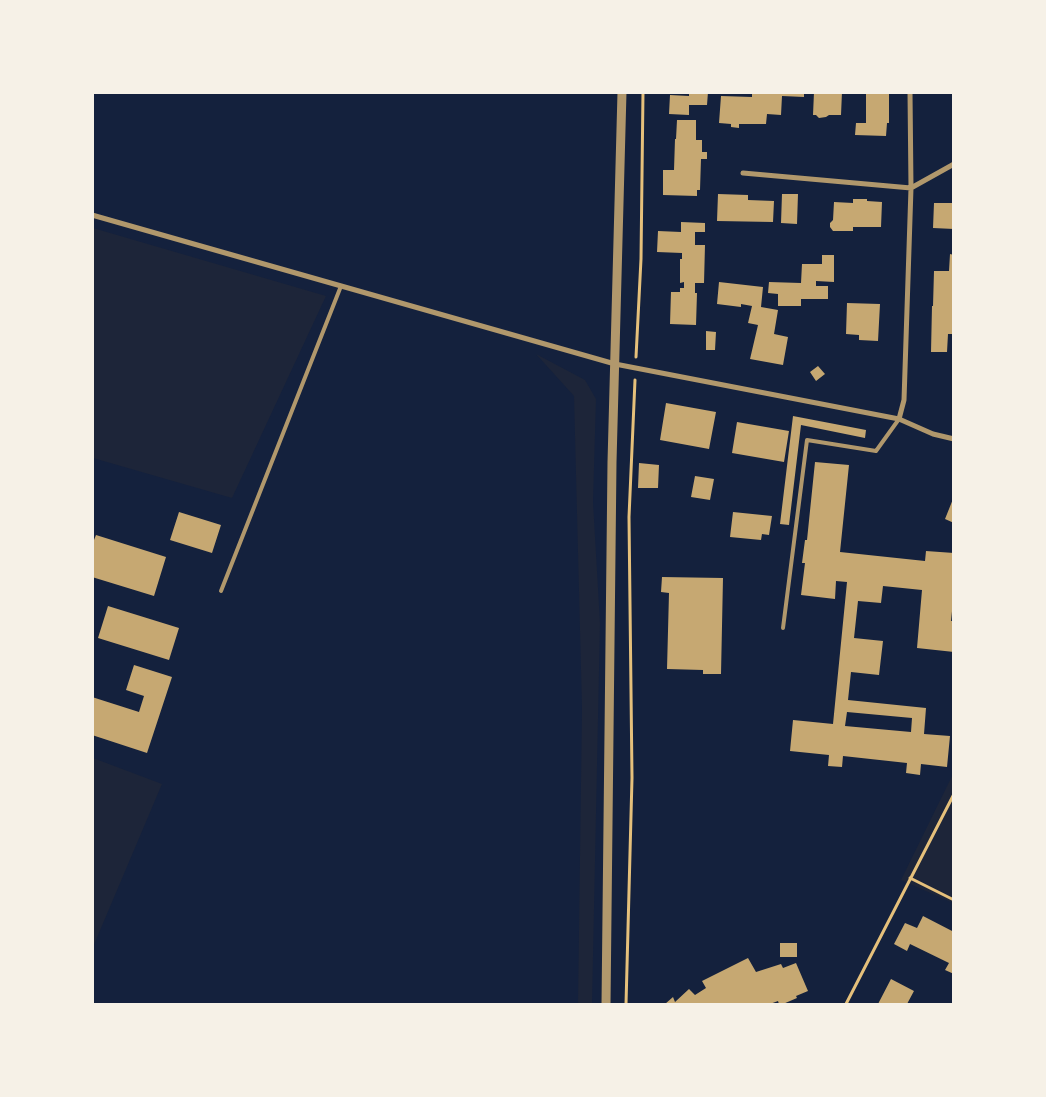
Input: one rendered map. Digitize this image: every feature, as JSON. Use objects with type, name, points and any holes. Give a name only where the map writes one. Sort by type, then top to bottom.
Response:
[{"type":"street","points":[[606,1004],[612,462],[622,92]]},
{"type":"street","points":[[899,419],[904,400],[912,188],[910,92]]},
{"type":"street","points":[[743,174],[912,188],[954,164]]},
{"type":"street","points":[[92,216],[615,364],[899,419],[933,434],[954,439]]},
{"type":"lane","points":[[222,591],[341,286]]},
{"type":"lane","points":[[783,628],[808,440],[876,451],[899,419]]},
{"type":"path","points":[[626,1004],[632,778],[629,517],[641,259],[644,92]]},
{"type":"path","points":[[846,1004],[954,794]]},
{"type":"path","points":[[910,878],[954,900]]},
{"type":"shaded area","points":[[93,228],[326,296],[232,498],[93,458]]},
{"type":"shaded area","points":[[536,354],[585,380],[596,399],[593,502],[600,623],[592,1004],[578,1004],[582,708],[574,396]]},
{"type":"shaded area","points":[[92,758],[162,784],[93,947]]},
{"type":"shaded area","points":[[953,774],[953,903],[901,880]]},
{"type":"building","points":[[689,92],[708,92],[707,105],[689,105],[689,115],[669,114],[670,95],[689,96]]},
{"type":"building","points":[[752,92],[804,92],[804,97],[782,96],[781,115],[767,114],[766,124],[739,124],[739,128],[731,127],[731,124],[719,123],[721,96],[752,97]]},
{"type":"building","points":[[814,92],[842,92],[841,115],[829,115],[819,118],[813,115]]},
{"type":"building","points":[[866,92],[889,92],[889,123],[887,123],[886,136],[855,135],[856,123],[866,123]]},
{"type":"building","points":[[677,120],[696,120],[696,140],[702,140],[702,152],[707,152],[707,159],[701,159],[700,190],[697,190],[697,196],[663,195],[663,170],[674,170]]},
{"type":"building","points":[[718,194],[748,195],[748,200],[774,201],[773,222],[717,221]]},
{"type":"building","points":[[782,194],[798,194],[797,224],[781,223]]},
{"type":"building","points":[[853,199],[882,202],[881,227],[853,227],[853,231],[833,231],[830,223],[833,220],[834,202],[853,203]]},
{"type":"building","points":[[934,203],[954,203],[954,229],[933,228]]},
{"type":"building","points":[[681,222],[705,223],[705,232],[695,232],[695,245],[705,245],[704,283],[695,283],[695,293],[697,293],[696,325],[670,324],[671,292],[680,292],[680,288],[684,288],[684,282],[680,283],[680,259],[682,259],[682,253],[657,252],[658,231],[681,232]]},
{"type":"building","points":[[950,254],[954,255],[954,334],[948,334],[947,352],[931,352],[934,271],[949,271]]},
{"type":"building","points":[[822,255],[834,255],[834,282],[816,281],[816,286],[828,286],[828,299],[801,299],[801,306],[778,306],[778,294],[768,293],[769,282],[801,283],[802,264],[822,264]]},
{"type":"building","points":[[719,282],[763,287],[761,307],[778,310],[774,334],[788,337],[783,365],[750,359],[758,325],[748,323],[752,306],[741,304],[741,307],[717,304]]},
{"type":"building","points":[[847,303],[880,304],[878,341],[859,340],[859,335],[846,334]]},
{"type":"building","points":[[706,331],[716,332],[715,350],[706,350]]},
{"type":"building","points":[[818,366],[825,374],[816,381],[810,372]]},
{"type":"building","points":[[666,403],[716,412],[709,449],[660,440]]},
{"type":"building","points":[[793,416],[866,430],[865,438],[801,425],[789,525],[780,524]]},
{"type":"building","points":[[737,422],[789,431],[784,462],[732,453]]},
{"type":"building","points":[[815,462],[849,465],[840,552],[925,561],[926,551],[954,553],[954,592],[951,621],[954,621],[954,652],[917,648],[922,590],[883,586],[881,603],[858,601],[854,638],[883,641],[879,675],[851,672],[848,700],[926,708],[924,734],[950,736],[947,767],[921,764],[920,775],[906,773],[907,763],[843,756],[842,767],[828,766],[829,755],[790,751],[793,720],[833,724],[847,582],[836,581],[835,599],[801,595],[805,563],[802,563],[805,540],[807,540]],"holes":[[[847,712],[912,718],[911,732],[845,726]]]},
{"type":"building","points":[[639,463],[659,465],[658,488],[638,488]]},
{"type":"building","points":[[695,476],[714,479],[710,500],[691,497]]},
{"type":"building","points":[[954,499],[954,523],[945,519]]},
{"type":"building","points":[[179,512],[221,525],[212,553],[170,540]]},
{"type":"building","points":[[733,512],[772,516],[769,535],[762,534],[761,540],[730,537]]},
{"type":"building","points":[[96,535],[166,557],[154,596],[92,577],[92,545]]},
{"type":"building","points":[[662,577],[723,578],[721,674],[703,674],[703,670],[667,669],[669,593],[661,592]]},
{"type":"building","points":[[108,606],[179,628],[169,660],[98,638]]},
{"type":"building","points":[[134,665],[172,677],[147,753],[92,735],[92,697],[139,712],[144,696],[126,690]]},
{"type":"building","points":[[923,916],[954,932],[954,974],[945,970],[949,963],[910,944],[907,951],[894,944],[905,923],[917,928]]},
{"type":"building","points":[[780,943],[797,943],[797,957],[780,957]]},
{"type":"building","points":[[748,958],[756,972],[781,964],[783,968],[796,963],[808,991],[783,1004],[779,1004],[778,1001],[770,1004],[665,1004],[673,997],[675,1002],[689,989],[695,995],[706,988],[702,981]]},
{"type":"building","points":[[891,979],[914,991],[907,1004],[878,1004]]}]
